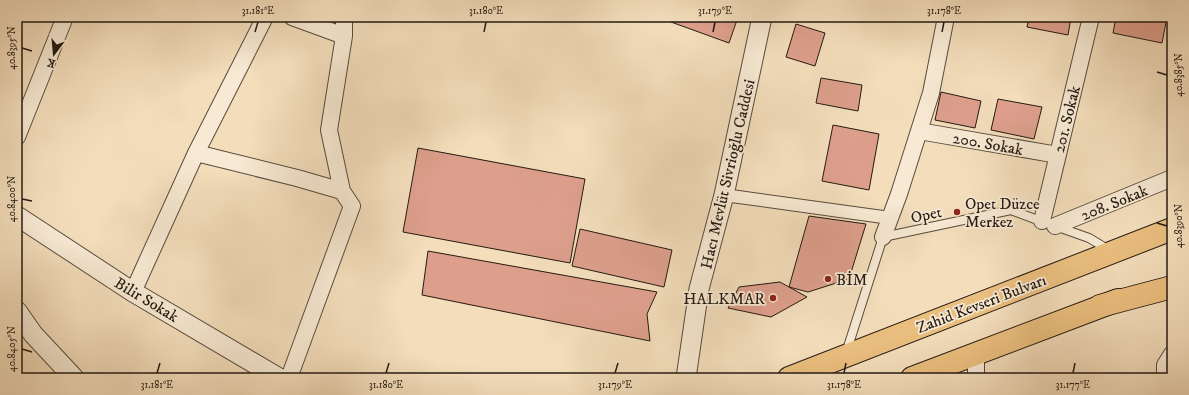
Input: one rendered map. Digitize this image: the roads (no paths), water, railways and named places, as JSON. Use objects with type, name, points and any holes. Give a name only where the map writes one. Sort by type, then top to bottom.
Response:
[{"type":"main road","name":"Zahid Kevseri Bulvarı","points":[[789,378],[1172,229]]},
{"type":"main road","points":[[912,378],[1172,279]]},
{"type":"main road","points":[[1100,306],[1172,287]]},
{"type":"street","points":[[17,137],[65,17]]},
{"type":"street","points":[[133,292],[196,153],[265,17]]},
{"type":"street","points":[[292,17],[344,36]]},
{"type":"street","points":[[289,378],[352,206],[342,190],[329,130],[344,36],[344,17]]},
{"type":"street","name":"Hacı Mevlüt Sivrioğlu Caddesi","points":[[686,378],[699,289],[724,195],[762,17]]},
{"type":"street","points":[[883,237],[931,94],[946,17]]},
{"type":"street","name":"201. Sokak","points":[[1048,224],[1058,155],[1091,17]]},
{"type":"street","name":"200. Sokak","points":[[919,131],[1058,155]]},
{"type":"street","points":[[196,153],[342,190]]},
{"type":"street","name":"208. Sokak","points":[[1048,224],[1172,178]]},
{"type":"street","points":[[724,195],[890,218]]},
{"type":"street","name":"Bilir Sokak","points":[[17,216],[133,292],[279,378]]},
{"type":"street","points":[[17,311],[33,334],[74,378]]},
{"type":"street","points":[[976,354],[976,378]]},
{"type":"street","points":[[1165,378],[1165,365],[1172,354]]},
{"type":"lane","name":"Opet","points":[[883,237],[1011,210],[1090,238],[1113,252]]},
{"type":"lane","points":[[845,356],[883,237]]},
{"type":"place","name":"Opet Düzce Merkez","points":[[957,212]]},
{"type":"place","name":"BİM","points":[[828,279]]},
{"type":"place","name":"HALKMAR","points":[[773,298]]}]
